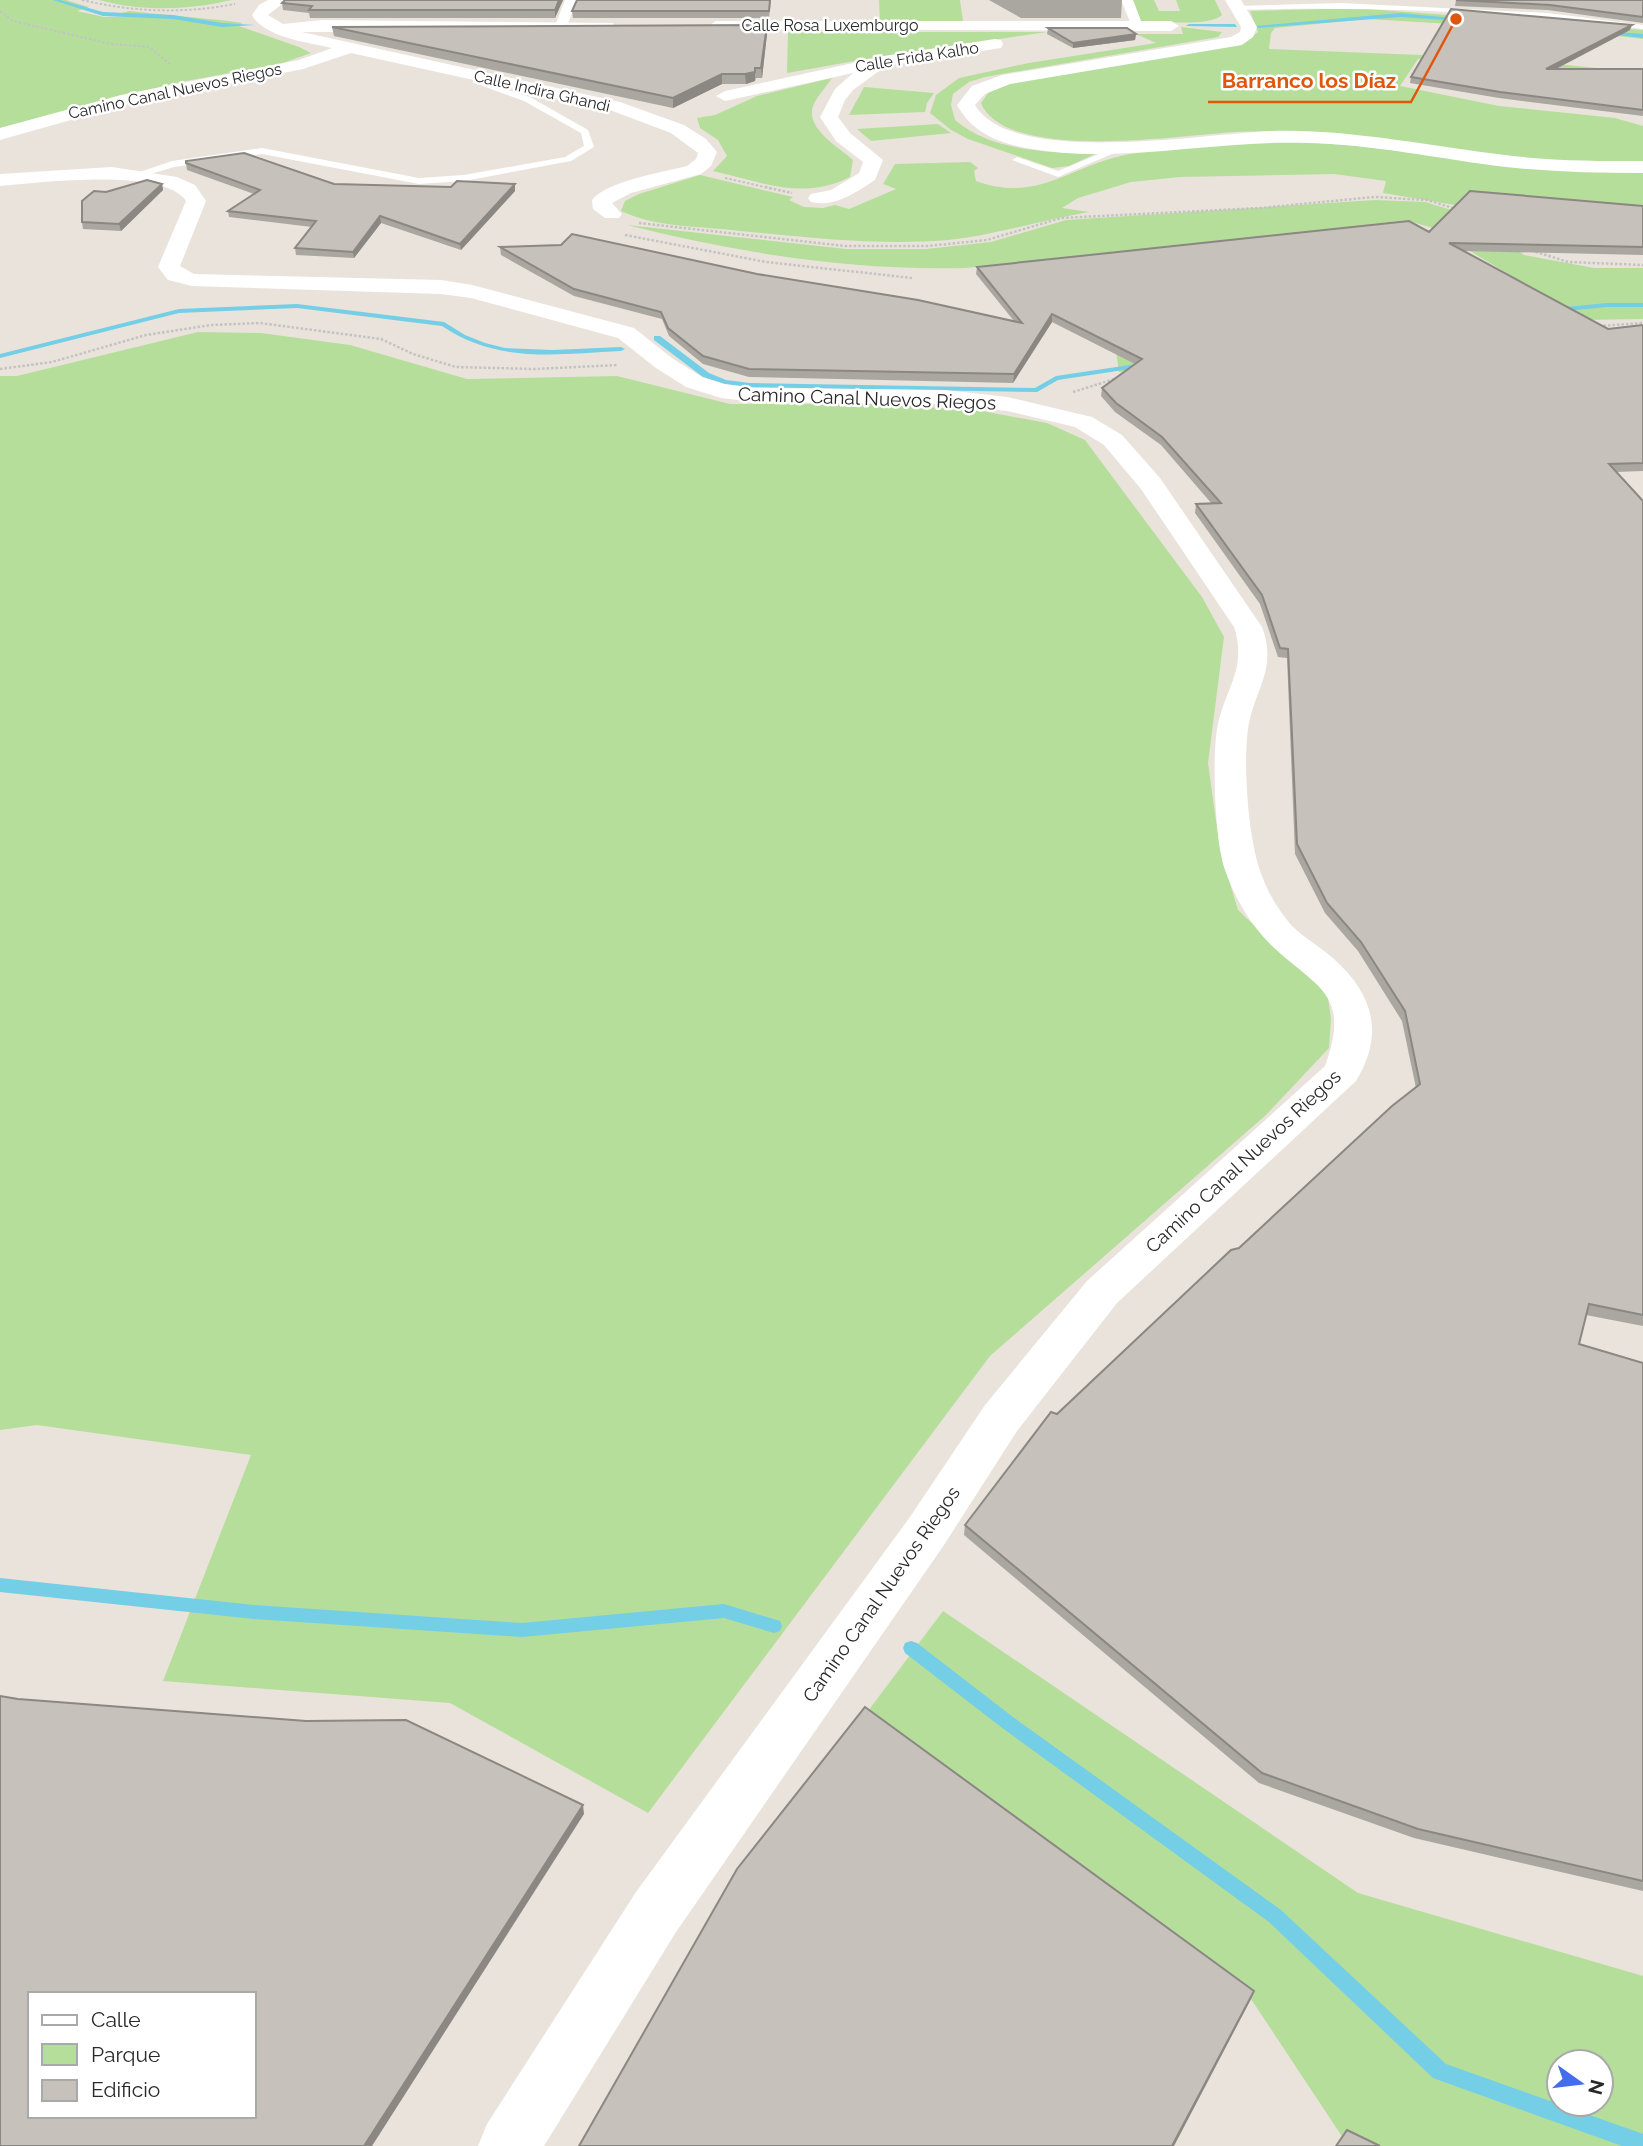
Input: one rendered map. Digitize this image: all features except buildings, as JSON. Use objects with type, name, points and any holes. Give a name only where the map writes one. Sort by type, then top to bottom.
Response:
[{"type":"street","points":[[279,0],[265,8],[260,15],[262,21],[280,29],[322,25],[629,26]]},
{"type":"street","points":[[561,26],[570,0]]},
{"type":"street","points":[[1127,0],[1138,26]]},
{"type":"street","points":[[1235,4],[1249,27],[1247,34],[1236,41],[1008,79],[985,86],[971,94],[966,105],[971,117],[986,128],[1012,138],[1056,146],[1121,148],[1250,137],[1306,137],[1565,166],[1643,167]]},
{"type":"street","name":"Calle Rosa Luxemburgo","points":[[698,26],[779,26],[865,19],[1171,26]]},
{"type":"street","points":[[777,49],[779,26]]},
{"type":"street","name":"Calle Frida Kalho","points":[[724,96],[774,78],[1111,26]]},
{"type":"street","name":"Calle Indira Ghandi","points":[[280,29],[614,106],[696,138],[708,152],[704,162],[694,170]]},
{"type":"street","name":"Camino Canal Nuevos Riegos","points":[[0,134],[121,100],[303,64],[351,47]]},
{"type":"street","points":[[818,198],[837,195],[868,176],[873,160],[844,136],[829,117],[833,103],[843,89],[885,61]]},
{"type":"street","points":[[612,214],[603,209],[602,200],[624,189],[694,170]]},
{"type":"street","name":"Camino Canal Nuevos Riegos","points":[[0,180],[112,173],[170,181],[188,189],[196,201],[170,258],[169,267],[176,275],[214,282],[414,285],[472,292],[626,333],[664,363],[694,382],[721,391],[754,395],[945,397],[1007,404],[1047,411],[1083,422],[1113,440],[1151,484],[1248,627],[1255,643],[1257,661],[1233,726],[1231,779],[1240,863],[1255,902],[1279,932],[1333,976],[1346,995],[1355,1018],[1353,1045],[1342,1072],[1102,1292],[1001,1418],[927,1531],[656,1912],[509,2146]]},
{"type":"lane","points":[[1370,0],[1410,0]]},
{"type":"lane","points":[[1235,4],[1340,5],[1538,14],[1643,27]]},
{"type":"lane","points":[[130,177],[172,164],[262,151],[419,181],[464,178],[568,159],[589,147],[585,132],[527,99],[475,82],[485,77]]},
{"type":"lane","points":[[1017,160],[1058,174],[1121,148]]},
{"type":"path","points":[[82,0],[103,6],[154,11],[204,11],[243,2]]},
{"type":"path","points":[[0,11],[13,21],[88,39],[149,47],[162,55],[176,70],[209,83]]},
{"type":"path","points":[[694,170],[818,198]]},
{"type":"path","points":[[612,214],[646,226],[729,235],[844,246],[928,246],[987,240],[1061,218],[1260,208],[1374,197],[1427,200],[1462,210]]},
{"type":"path","points":[[612,214],[622,234],[766,262],[912,278]]},
{"type":"path","points":[[1527,249],[1537,256],[1590,264],[1643,265]]},
{"type":"path","points":[[0,369],[52,362],[146,335],[211,325],[260,323],[381,339],[413,354],[456,367],[535,369],[664,363]]},
{"type":"path","points":[[1592,326],[1643,323]]},
{"type":"path","points":[[1047,411],[1075,390],[1132,376]]},
{"type":"green space","points":[[0,0],[66,0],[89,7],[77,11],[104,17],[124,17],[118,14],[129,11],[242,23],[239,26],[311,53],[280,64],[175,83],[0,128]]},
{"type":"green space","points":[[99,0],[232,0],[199,6],[149,8]]},
{"type":"green space","points":[[879,0],[960,0],[963,21],[880,21]]},
{"type":"green space","points":[[1132,0],[1154,0],[1159,11],[1180,11],[1176,0],[1215,0],[1222,15],[1216,19],[1196,22],[1140,21]]},
{"type":"green space","points":[[1355,8],[1643,30],[1643,39],[1584,32],[1368,19],[1275,28],[1271,33],[1269,49],[1496,58],[1597,68],[1615,75],[1537,65],[1418,59],[1400,86],[1499,106],[1615,118],[1643,126],[1643,163],[1555,161],[1278,131],[1138,140],[1058,139],[1023,133],[997,122],[981,103],[989,92],[1017,81],[1246,41],[1258,32],[1250,11]]},
{"type":"green space","points":[[1181,27],[1222,32],[1218,37],[985,77],[969,82],[953,94],[951,105],[955,120],[986,139],[1022,148],[1095,154],[1069,166],[1052,168],[968,139],[951,130],[930,113],[936,95],[959,78],[1029,63],[1156,43],[1136,34],[1183,34]]},
{"type":"green space","points":[[788,32],[1047,32],[787,73]]},
{"type":"green space","points":[[832,78],[815,102],[812,114],[814,122],[825,137],[853,160],[850,177],[815,188],[798,189],[713,171],[727,156],[718,140],[700,128],[697,118],[715,115],[757,96]]},
{"type":"green space","points":[[864,87],[934,93],[925,112],[849,115]]},
{"type":"green space","points":[[938,124],[951,133],[871,141],[857,129]]},
{"type":"green space","points":[[1280,141],[1349,145],[1516,165],[1643,172],[1643,213],[1461,206],[1383,193],[1386,181],[1334,174],[1180,177],[1131,182],[1078,198],[1062,208],[1089,212],[984,235],[921,242],[839,240],[689,226],[647,220],[621,211],[625,201],[639,194],[700,175],[793,197],[789,200],[804,207],[823,208],[835,205],[849,209],[896,189],[883,184],[895,164],[970,162],[978,168],[974,171],[976,181],[999,187],[1019,188],[1055,180],[1109,159],[1130,154],[1186,147]]},
{"type":"green space","points":[[1375,200],[1425,202],[1455,211],[1524,255],[1594,268],[1643,268],[1643,319],[1584,320],[1119,372],[1116,351],[1539,293],[1440,230],[1412,222],[965,268],[880,266],[795,258],[710,244],[627,225],[846,249],[926,249],[991,242],[1066,220]]},
{"type":"green space","points":[[198,332],[261,333],[350,345],[467,379],[617,376],[730,404],[886,404],[982,411],[1047,423],[1085,440],[1202,597],[1224,637],[1208,763],[1220,850],[1238,910],[1294,964],[1327,991],[1331,1019],[1329,1048],[1266,1115],[990,1356],[648,1813],[450,1703],[163,1681],[251,1455],[37,1425],[0,1430],[0,376],[17,376]]},
{"type":"green space","points":[[943,1611],[1358,1893],[1643,1976],[1643,2146],[1361,2146],[1343,2138],[1251,1999],[865,1715]]},
{"type":"waterway","points":[[55,0],[103,14],[173,17],[222,25],[252,25]]},
{"type":"waterway","points":[[1258,26],[1400,15],[1461,19]]},
{"type":"waterway","points":[[1189,26],[1235,26]]},
{"type":"waterway","points":[[1609,32],[1643,36]]},
{"type":"waterway","points":[[1556,310],[1643,305]]},
{"type":"waterway","points":[[0,356],[179,311],[297,306],[444,324],[463,337],[505,350],[553,352],[621,349]]},
{"type":"waterway","points":[[657,338],[706,375],[725,382],[750,385],[1037,390],[1056,378],[1150,364]]},
{"type":"waterway","points":[[0,1585],[254,1612],[522,1630],[724,1611],[774,1626]]},
{"type":"waterway","points":[[911,1648],[1007,1722],[1275,1916],[1440,2071],[1643,2144]]},
{"type":"place","name":"Barranco los Díaz","points":[[1456,19]]}]
